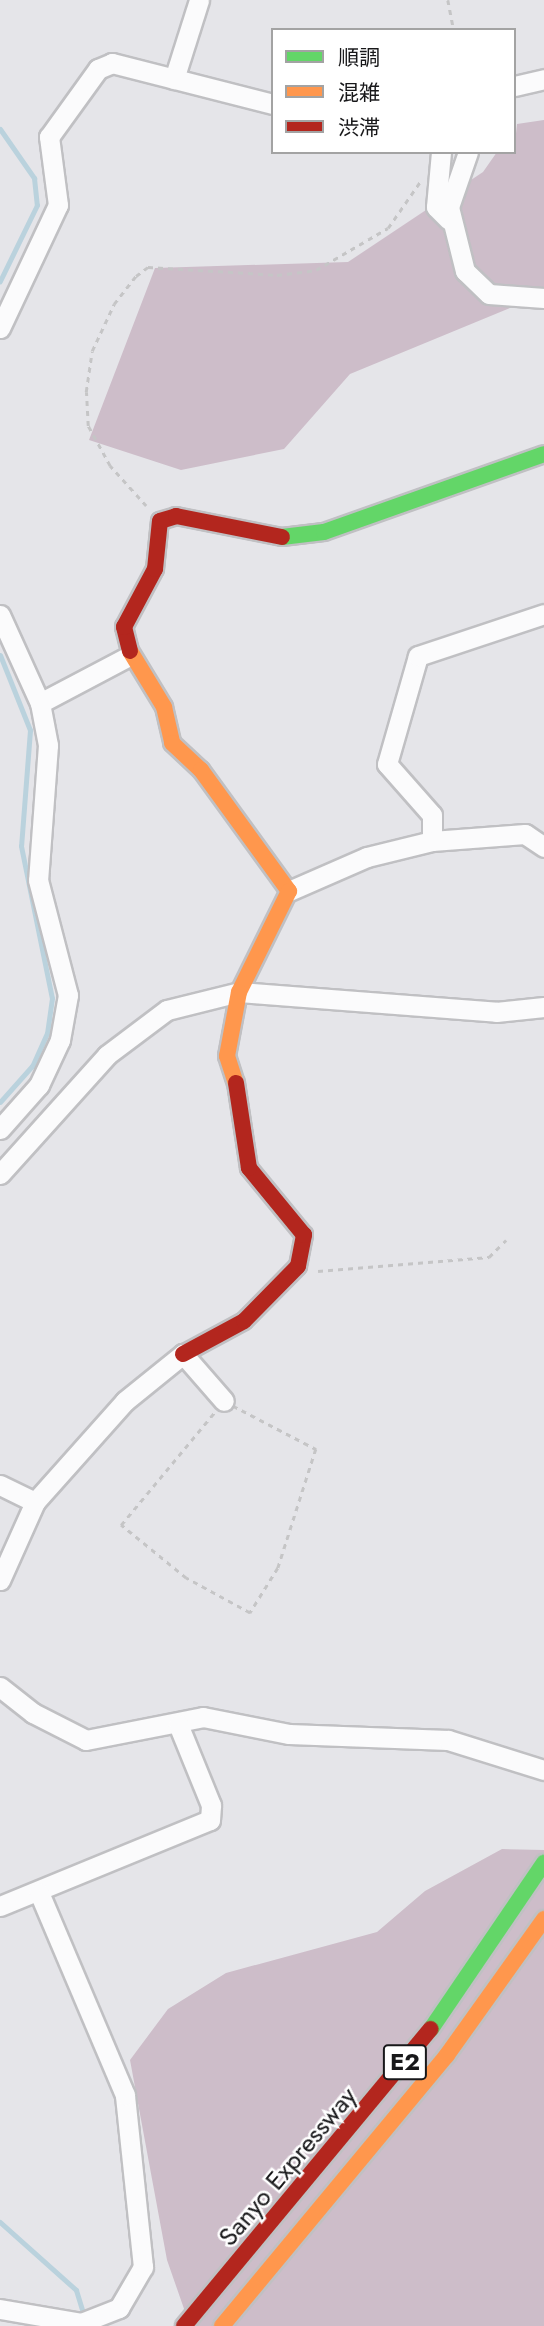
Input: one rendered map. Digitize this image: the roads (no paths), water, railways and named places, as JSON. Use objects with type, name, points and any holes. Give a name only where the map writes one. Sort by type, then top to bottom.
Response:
[{"type":"main road","points":[[183,1354],[244,1321],[298,1266],[304,1235],[243,1153],[242,1104],[227,1056],[239,992],[289,891],[201,770],[172,743],[164,708],[129,656],[124,627],[155,569],[160,521],[176,516],[281,537],[324,531],[544,454]]},
{"type":"main road","name":"Sanyo Expressway","points":[[184,2326],[252,2250],[424,2039],[544,1863]]},
{"type":"main road","name":"Sanyo Expressway","points":[[222,2326],[273,2269],[447,2055],[544,1919]]},
{"type":"street","points":[[174,79],[199,0]]},
{"type":"street","points":[[0,328],[58,205],[49,136],[98,69],[112,63],[271,103]]},
{"type":"street","points":[[516,86],[544,79]]},
{"type":"street","points":[[441,154],[436,207],[449,220],[465,271],[479,289],[544,298]]},
{"type":"street","points":[[449,220],[467,154]]},
{"type":"street","points":[[432,841],[432,815],[387,764],[418,656],[544,614]]},
{"type":"street","points":[[0,615],[40,702],[48,745],[38,880],[68,995],[60,1040],[39,1085],[0,1131],[21,1151]]},
{"type":"street","points":[[40,702],[129,656]]},
{"type":"street","points":[[289,891],[367,857],[432,841],[525,834],[544,848]]},
{"type":"street","points":[[0,1174],[62,1105],[142,1024],[167,1010],[239,992],[496,1012],[544,1007]]},
{"type":"street","points":[[39,1085],[62,1105]]},
{"type":"street","points":[[0,1580],[34,1502],[125,1401],[183,1354],[224,1401]]},
{"type":"street","points":[[0,1485],[34,1502]]},
{"type":"street","points":[[0,1687],[33,1713],[86,1740],[203,1717],[302,1735],[448,1740],[544,1770]]},
{"type":"street","points":[[0,1906],[210,1820],[212,1805],[178,1724]]},
{"type":"street","points":[[0,2309],[81,2323],[119,2308],[143,2267],[125,2095],[39,1892]]},
{"type":"waterway","points":[[0,129],[34,178],[37,205],[0,281]]},
{"type":"waterway","points":[[0,655],[30,730],[21,846],[52,998],[47,1033],[32,1066],[0,1102]]},
{"type":"waterway","points":[[0,2222],[76,2290],[84,2316]]}]
